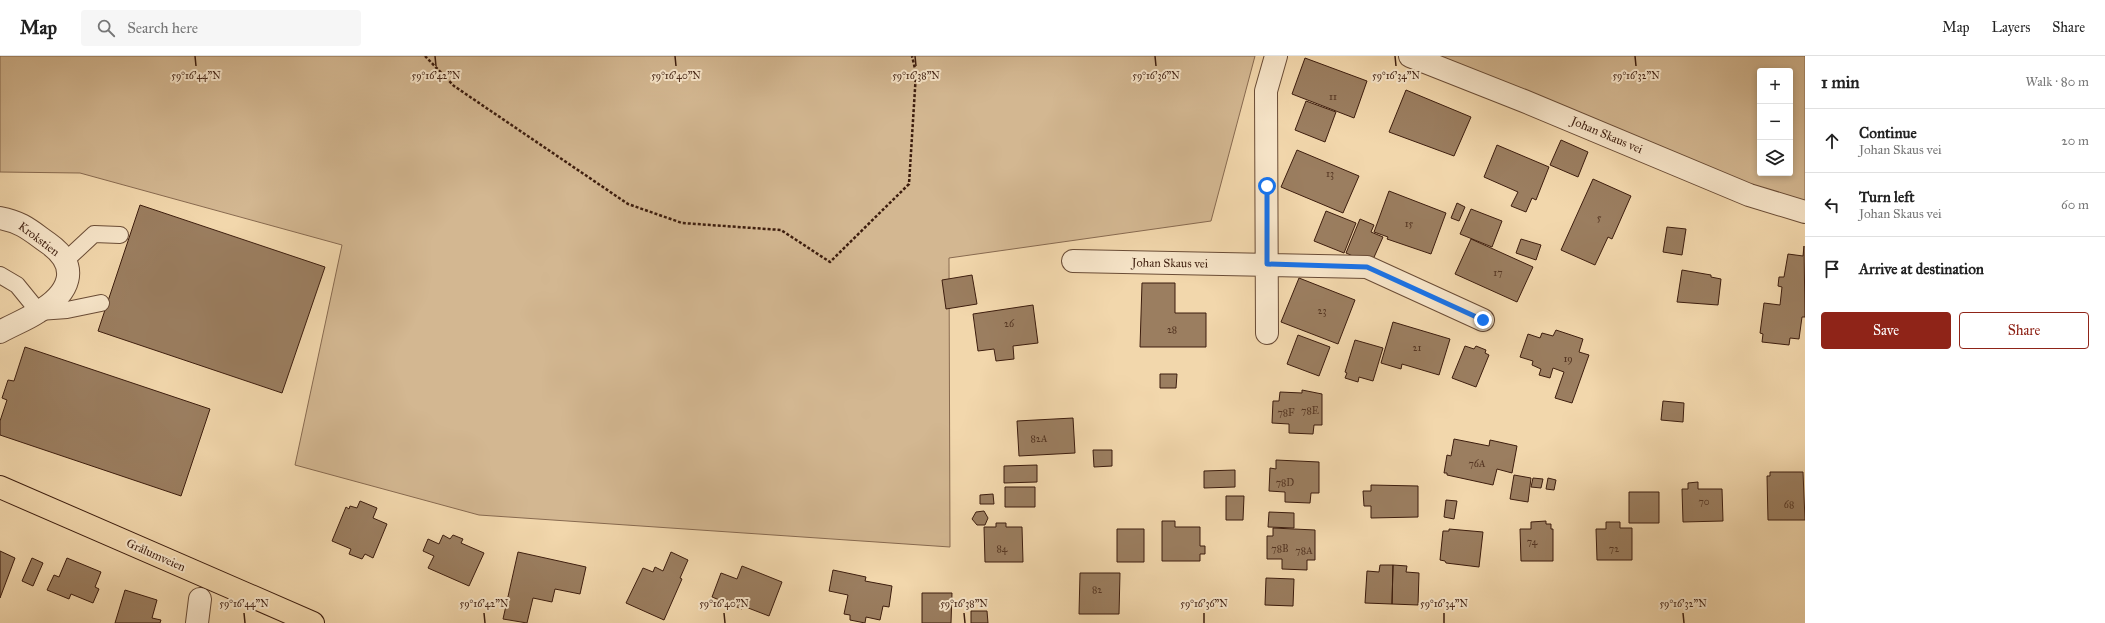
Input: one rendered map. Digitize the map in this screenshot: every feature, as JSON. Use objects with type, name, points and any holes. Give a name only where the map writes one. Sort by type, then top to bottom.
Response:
[{"type":"main road","name":"Grålumveien","points":[[0,488],[313,623]]},
{"type":"street","points":[[1268,333],[1266,91],[1276,56]]},
{"type":"street","name":"Johan Skaus vei","points":[[1410,56],[1524,101],[1749,195],[1805,212]]},
{"type":"street","name":"Krokstien","points":[[0,218],[17,221],[54,247],[66,260],[69,273],[61,294],[39,312],[0,332]]},
{"type":"street","name":"Johan Skaus vei","points":[[1072,261],[1367,267],[1483,320]]},
{"type":"street","points":[[197,623],[200,599]]},
{"type":"lane","points":[[66,260],[94,234],[120,235]]},
{"type":"lane","points":[[0,275],[17,285],[39,312],[67,310],[101,303]]},
{"type":"path","points":[[425,56],[454,86],[628,204],[682,223],[781,230],[830,262],[909,184],[916,73],[912,56]]},
{"type":"shaded area","points":[[0,56],[1255,56],[1211,221],[949,258],[950,547],[479,515],[295,465],[342,245],[80,173],[0,172]]},
{"type":"shaded area","points":[[1409,56],[1805,56],[1805,212]]},
{"type":"building","points":[[1305,58],[1367,81],[1354,118],[1292,94]]},
{"type":"building","points":[[1406,90],[1471,117],[1454,156],[1389,132]]},
{"type":"building","points":[[1306,101],[1336,112],[1325,142],[1295,130]]},
{"type":"building","points":[[1561,140],[1588,152],[1578,177],[1550,165]]},
{"type":"building","points":[[1497,145],[1549,167],[1536,200],[1532,198],[1526,212],[1511,206],[1518,192],[1484,177]]},
{"type":"building","points":[[1297,150],[1359,176],[1343,213],[1281,187]]},
{"type":"building","points":[[1593,179],[1631,196],[1612,239],[1608,237],[1595,265],[1561,250]]},
{"type":"building","points":[[1389,191],[1446,213],[1431,254],[1387,239],[1388,237],[1374,232]]},
{"type":"building","points":[[1457,203],[1465,207],[1459,221],[1451,218]]},
{"type":"building","points":[[140,205],[325,267],[282,393],[98,331]]},
{"type":"building","points":[[1471,209],[1502,221],[1492,247],[1460,234]]},
{"type":"building","points":[[1326,211],[1356,223],[1344,253],[1314,241]]},
{"type":"building","points":[[1360,219],[1374,225],[1371,232],[1383,237],[1371,264],[1346,253]]},
{"type":"building","points":[[1667,227],[1686,229],[1682,255],[1663,252]]},
{"type":"building","points":[[1471,239],[1533,267],[1517,302],[1455,274]]},
{"type":"building","points":[[1521,239],[1541,245],[1536,260],[1516,253]]},
{"type":"building","points":[[1804,246],[1805,317],[1802,317],[1799,339],[1790,338],[1789,345],[1762,342],[1763,334],[1760,333],[1764,303],[1780,305],[1782,287],[1778,286],[1779,277],[1784,277],[1788,254],[1803,256]]},
{"type":"building","points":[[1682,270],[1711,275],[1711,277],[1721,279],[1718,305],[1677,302]]},
{"type":"building","points":[[972,275],[977,304],[946,309],[942,280]]},
{"type":"building","points":[[1299,278],[1355,300],[1338,344],[1281,322]]},
{"type":"building","points":[[1142,283],[1175,283],[1175,313],[1206,313],[1206,347],[1140,347]]},
{"type":"building","points":[[1033,305],[1038,343],[1013,346],[1014,359],[996,361],[994,349],[978,351],[973,314]]},
{"type":"building","points":[[1393,322],[1450,339],[1439,375],[1402,364],[1401,369],[1381,363]]},
{"type":"building","points":[[1556,330],[1583,339],[1579,352],[1589,355],[1572,403],[1555,398],[1564,372],[1553,368],[1550,378],[1539,375],[1541,369],[1532,365],[1533,361],[1520,357],[1528,334],[1540,338],[1542,333],[1553,336]]},
{"type":"building","points":[[1298,335],[1330,347],[1319,376],[1287,364]]},
{"type":"building","points":[[1355,340],[1383,348],[1373,381],[1359,377],[1358,382],[1345,378],[1347,373],[1345,372]]},
{"type":"building","points":[[1465,346],[1474,349],[1476,346],[1486,350],[1485,353],[1489,355],[1476,387],[1452,378]]},
{"type":"building","points":[[25,347],[210,409],[181,496],[0,435],[0,421],[7,400],[2,398],[8,380],[14,381]]},
{"type":"building","points":[[1160,374],[1177,374],[1176,388],[1160,388]]},
{"type":"building","points":[[1302,390],[1322,394],[1322,425],[1314,425],[1313,434],[1289,433],[1289,424],[1272,423],[1273,401],[1279,401],[1280,392],[1302,393]]},
{"type":"building","points":[[1663,401],[1684,403],[1683,422],[1661,420]]},
{"type":"building","points":[[1073,418],[1075,453],[1019,456],[1017,421]]},
{"type":"building","points":[[1454,439],[1489,446],[1490,440],[1517,446],[1512,473],[1497,469],[1493,485],[1447,475],[1447,473],[1444,473],[1447,455],[1451,456]]},
{"type":"building","points":[[1093,450],[1112,450],[1112,466],[1094,467]]},
{"type":"building","points":[[1276,460],[1319,462],[1319,493],[1311,493],[1310,503],[1285,502],[1285,492],[1269,491],[1270,468],[1276,469]]},
{"type":"building","points":[[1037,465],[1037,482],[1004,483],[1004,466]]},
{"type":"building","points":[[1235,470],[1235,487],[1204,488],[1204,471]]},
{"type":"building","points":[[1770,472],[1803,472],[1805,520],[1768,520],[1767,476],[1770,476]]},
{"type":"building","points":[[1514,475],[1531,478],[1528,502],[1510,499]]},
{"type":"building","points":[[1533,478],[1543,479],[1541,488],[1531,487]]},
{"type":"building","points":[[1548,478],[1556,480],[1554,490],[1546,489]]},
{"type":"building","points":[[1698,482],[1698,489],[1722,489],[1723,521],[1683,522],[1682,489],[1688,489],[1688,483]]},
{"type":"building","points":[[1371,485],[1418,486],[1418,517],[1371,518],[1371,506],[1364,506],[1363,491],[1371,491]]},
{"type":"building","points":[[1005,487],[1035,487],[1035,507],[1005,507]]},
{"type":"building","points":[[1629,492],[1659,492],[1659,523],[1629,523]]},
{"type":"building","points":[[993,494],[994,504],[980,504],[980,495]]},
{"type":"building","points":[[1226,496],[1244,496],[1243,520],[1226,520]]},
{"type":"building","points":[[1446,500],[1457,501],[1454,519],[1444,517]]},
{"type":"building","points":[[360,501],[377,508],[373,518],[387,524],[373,558],[365,554],[362,559],[349,554],[351,549],[332,541],[346,507],[349,509],[350,506],[357,508]]},
{"type":"building","points":[[984,511],[988,518],[985,525],[977,525],[972,519],[976,512]]},
{"type":"building","points":[[1269,512],[1294,513],[1294,528],[1268,527]]},
{"type":"building","points":[[1162,521],[1175,521],[1175,527],[1200,527],[1200,546],[1205,546],[1205,554],[1200,554],[1200,561],[1162,561]]},
{"type":"building","points":[[1546,521],[1546,524],[1551,524],[1551,529],[1553,529],[1553,561],[1521,561],[1520,529],[1531,529],[1531,522]]},
{"type":"building","points":[[1606,522],[1620,522],[1620,528],[1632,528],[1632,560],[1597,560],[1596,529],[1606,529]]},
{"type":"building","points":[[996,523],[1006,523],[1006,527],[1022,527],[1023,562],[985,562],[984,527],[996,527]]},
{"type":"building","points":[[1273,528],[1315,530],[1315,560],[1307,560],[1307,570],[1282,569],[1282,559],[1267,559],[1267,536],[1273,536]]},
{"type":"building","points":[[1117,529],[1144,529],[1144,562],[1117,562]]},
{"type":"building","points":[[1449,529],[1483,532],[1479,567],[1446,563],[1445,561],[1440,560],[1443,531],[1449,531]]},
{"type":"building","points":[[443,535],[450,539],[453,535],[463,539],[461,543],[484,553],[469,586],[428,568],[434,556],[423,551],[428,539],[439,544]]},
{"type":"building","points":[[0,551],[15,558],[0,598]]},
{"type":"building","points":[[518,552],[586,567],[580,594],[555,589],[552,602],[533,598],[527,623],[503,619]]},
{"type":"building","points":[[671,552],[688,560],[680,578],[682,579],[664,620],[626,603],[643,568],[653,572],[655,567],[663,571]]},
{"type":"building","points":[[32,558],[43,563],[33,586],[22,581]]},
{"type":"building","points":[[67,558],[101,572],[95,587],[99,589],[93,603],[71,594],[69,599],[47,590],[54,575],[59,577]]},
{"type":"building","points":[[1380,565],[1393,565],[1392,604],[1365,603],[1367,571],[1379,572]]},
{"type":"building","points":[[1393,565],[1407,566],[1406,572],[1419,573],[1418,605],[1392,604]]},
{"type":"building","points":[[742,566],[782,582],[769,616],[743,606],[742,609],[712,597],[721,573],[737,579]]},
{"type":"building","points":[[833,570],[866,577],[865,581],[892,586],[889,607],[883,606],[880,620],[866,617],[865,623],[850,620],[850,615],[844,614],[848,595],[829,591]]},
{"type":"building","points":[[1080,573],[1120,573],[1119,614],[1079,614]]},
{"type":"building","points":[[1266,578],[1294,579],[1293,606],[1265,605]]},
{"type":"building","points":[[125,590],[157,600],[152,618],[161,620],[160,623],[115,623]]},
{"type":"building","points":[[922,593],[952,593],[951,623],[922,623]]},
{"type":"building","points":[[971,611],[987,611],[988,623],[971,623]]},
{"type":"route","points":[[1267,186],[1267,264],[1367,267],[1483,320]]}]
